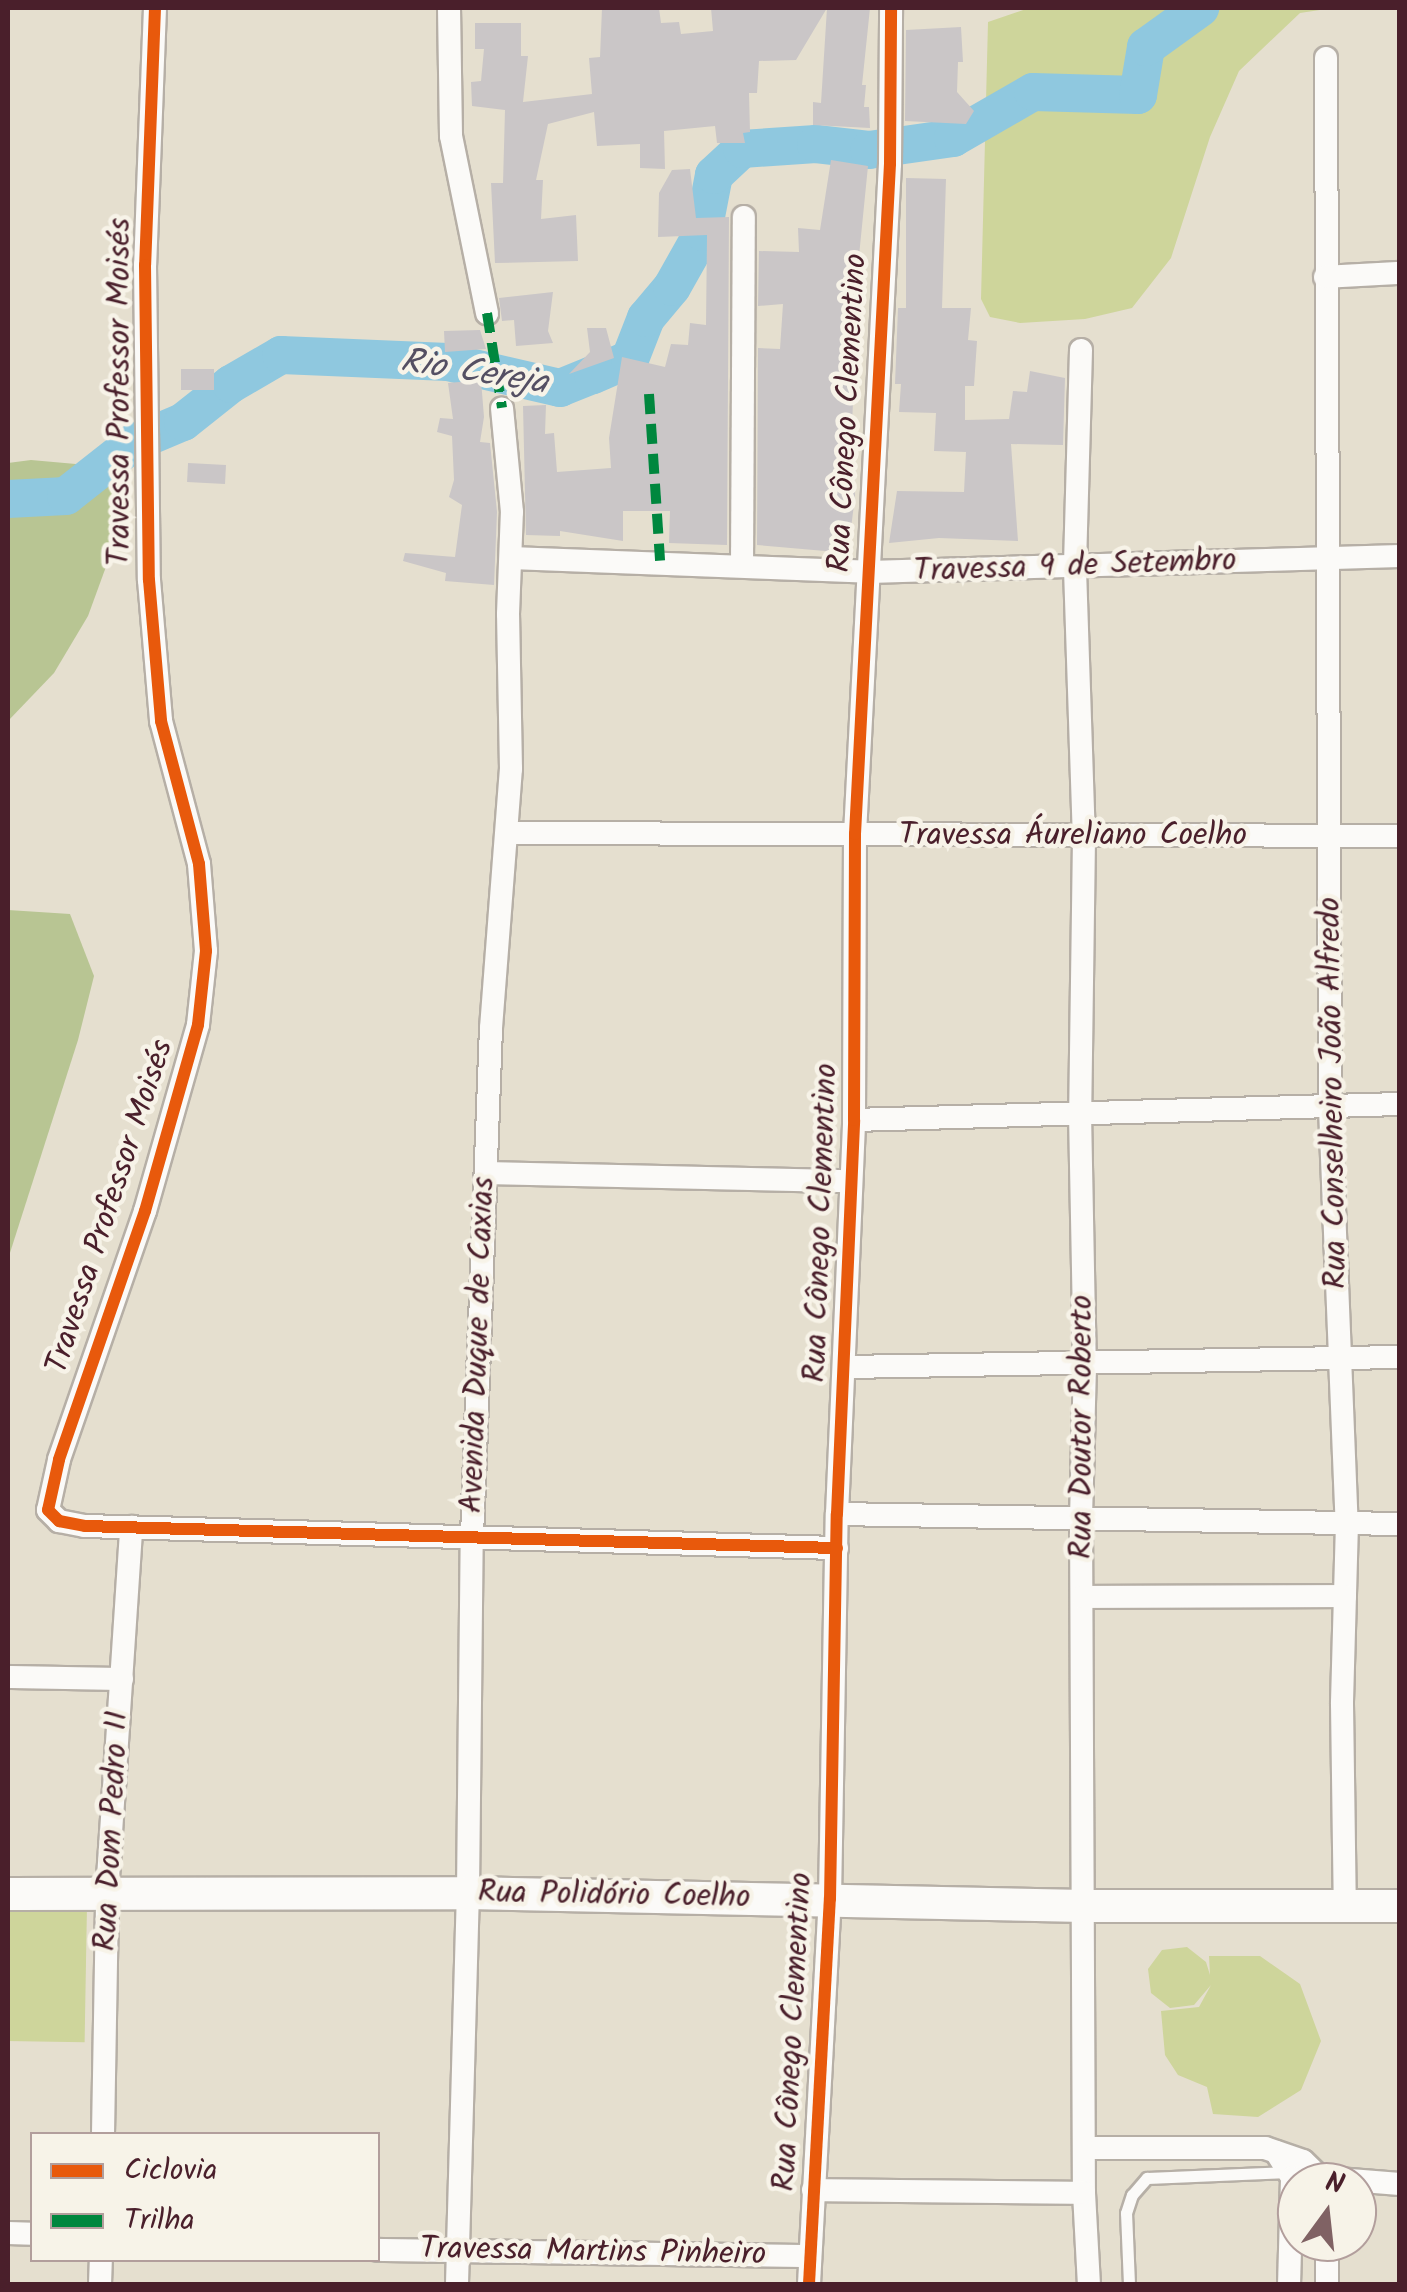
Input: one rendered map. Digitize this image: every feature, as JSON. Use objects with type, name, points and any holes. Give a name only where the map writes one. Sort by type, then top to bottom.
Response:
[{"type":"street","name":"Travessa Professor Moisés","points":[[155,8],[145,266],[154,666],[161,720],[200,864],[206,951],[198,1025],[145,1211],[59,1460],[48,1510],[69,1525],[837,1548]]},
{"type":"street","points":[[449,8],[450,136],[487,313]]},
{"type":"street","name":"Rua Cônego Clementino","points":[[809,2284],[830,1899],[838,1514],[847,1367],[849,1181],[854,1120],[856,834],[890,164],[890,8]]},
{"type":"street","name":"Rua Conselheiro João Alfredo","points":[[1326,58],[1330,1108],[1348,1523],[1344,1596],[1345,1908]]},
{"type":"street","points":[[742,565],[744,216]]},
{"type":"street","points":[[1325,277],[1400,273]]},
{"type":"street","name":"Rua Doutor Roberto","points":[[1081,350],[1075,569],[1084,838],[1080,1113],[1085,1365],[1081,1517],[1084,2192],[1089,2284]]},
{"type":"street","name":"Avenida Duque de Caxias","points":[[457,2284],[468,1893],[472,1536],[491,1028],[506,834],[511,558],[502,408]]},
{"type":"street","name":"Travessa 9 de Setembro","points":[[511,558],[868,572],[1075,569],[1400,556]]},
{"type":"street","name":"Travessa Áureliano Coelho","points":[[506,834],[1400,836]]},
{"type":"street","points":[[854,1120],[1400,1104]]},
{"type":"street","points":[[486,1173],[849,1181]]},
{"type":"street","points":[[847,1367],[1400,1357]]},
{"type":"street","points":[[838,1514],[1400,1524]]},
{"type":"street","name":"Rua Dom Pedro II","points":[[103,2132],[106,1893],[130,1527]]},
{"type":"street","points":[[1082,1597],[1344,1596]]},
{"type":"street","points":[[8,1677],[122,1680]]},
{"type":"street","name":"Rua Polidório Coelho","points":[[8,1894],[468,1893],[1084,1906],[1400,1906]]},
{"type":"street","points":[[1085,2148],[1239,2146],[1276,2152],[1304,2162]]},
{"type":"street","points":[[1276,2152],[1283,2162]]},
{"type":"street","points":[[814,2190],[1084,2192]]},
{"type":"street","name":"Travessa Martins Pinheiro","points":[[380,2250],[810,2256]]},
{"type":"lane","points":[[1129,2284],[1126,2213],[1132,2195],[1147,2178],[1277,2173]]},
{"type":"green space","points":[[1029,8],[1333,8],[1300,13],[1239,71],[1210,137],[1171,258],[1132,308],[1085,319],[1020,323],[990,317],[981,299],[988,22]]},
{"type":"green space","points":[[31,460],[87,465],[115,488],[111,553],[88,616],[54,673],[8,721],[8,463]]},
{"type":"green space","points":[[8,910],[70,914],[94,976],[78,1040],[8,1259]]},
{"type":"green space","points":[[8,1904],[87,1905],[85,2042],[8,2041]]},
{"type":"green space","points":[[1187,1947],[1206,1962],[1210,1975],[1209,1956],[1260,1956],[1300,1984],[1321,2041],[1301,2090],[1258,2117],[1213,2114],[1207,2087],[1178,2075],[1165,2055],[1161,2011],[1199,2007],[1211,1985],[1194,2005],[1170,2008],[1151,1993],[1148,1969],[1162,1950]]},
{"type":"building","points":[[602,8],[659,8],[661,23],[679,22],[681,34],[713,31],[711,8],[827,8],[796,60],[759,61],[757,93],[749,93],[750,132],[743,133],[745,143],[717,143],[715,126],[664,131],[665,169],[640,168],[640,144],[597,146],[594,112],[548,124],[536,180],[543,180],[541,219],[576,215],[578,261],[495,263],[491,183],[503,183],[505,110],[472,106],[471,82],[481,81],[484,49],[475,49],[475,23],[521,23],[521,56],[528,56],[523,102],[592,94],[589,58],[600,57]]},
{"type":"building","points":[[827,8],[870,8],[862,85],[866,85],[864,107],[869,107],[870,128],[813,125],[813,102],[821,103]]},
{"type":"building","points":[[961,27],[963,62],[958,62],[957,92],[974,111],[966,124],[905,121],[906,30]]},
{"type":"building","points":[[831,160],[868,166],[859,256],[852,426],[855,496],[848,553],[757,545],[758,348],[780,349],[783,304],[758,306],[759,251],[799,252],[798,228],[820,230]]},
{"type":"building","points":[[690,169],[696,218],[729,217],[727,545],[669,543],[670,511],[623,511],[623,541],[560,531],[560,536],[526,535],[523,406],[546,405],[545,434],[554,433],[557,472],[611,468],[609,438],[622,357],[665,367],[671,344],[688,345],[690,323],[706,325],[707,235],[658,237],[659,193],[672,170]]},
{"type":"building","points":[[906,178],[946,179],[942,308],[971,308],[968,340],[977,341],[974,386],[965,386],[965,420],[1009,419],[1013,391],[1027,392],[1030,371],[1065,378],[1063,445],[1011,444],[1018,541],[939,538],[889,543],[897,491],[964,492],[966,452],[934,451],[936,413],[899,412],[901,384],[895,384],[898,308],[906,308]]},
{"type":"building","points":[[553,292],[548,331],[553,343],[516,346],[514,320],[502,321],[499,298]]},
{"type":"building","points":[[587,328],[606,328],[614,358],[569,374],[590,352]]},
{"type":"building","points":[[480,330],[486,349],[445,352],[444,331]]},
{"type":"building","points":[[181,369],[214,369],[214,390],[181,390]]},
{"type":"building","points":[[481,380],[484,417],[480,442],[490,443],[497,512],[494,585],[445,581],[446,573],[403,561],[405,553],[455,557],[462,505],[449,497],[454,480],[452,436],[437,432],[440,418],[453,419],[448,383]]},
{"type":"building","points":[[188,463],[226,465],[225,484],[187,482]]},
{"type":"waterway","name":"Rio Cereja","points":[[8,499],[66,496],[133,443],[183,422],[231,384],[281,355],[448,362],[560,388],[593,375],[630,359],[646,318],[672,287],[703,232],[714,175],[742,149],[816,144],[869,150],[953,138],[1033,92],[1138,95],[1146,47],[1200,8]]},
{"type":"marked path","points":[[487,313],[502,408]]},
{"type":"marked path","points":[[649,394],[660,561]]},
{"type":"cycle path","points":[[155,8],[145,265],[149,580],[161,721],[199,864],[206,951],[198,1025],[145,1211],[59,1460],[48,1510],[59,1521],[85,1526],[837,1548]]},
{"type":"cycle path","points":[[809,2284],[830,1899],[837,1514],[854,1120],[855,834],[890,164],[891,8]]}]
